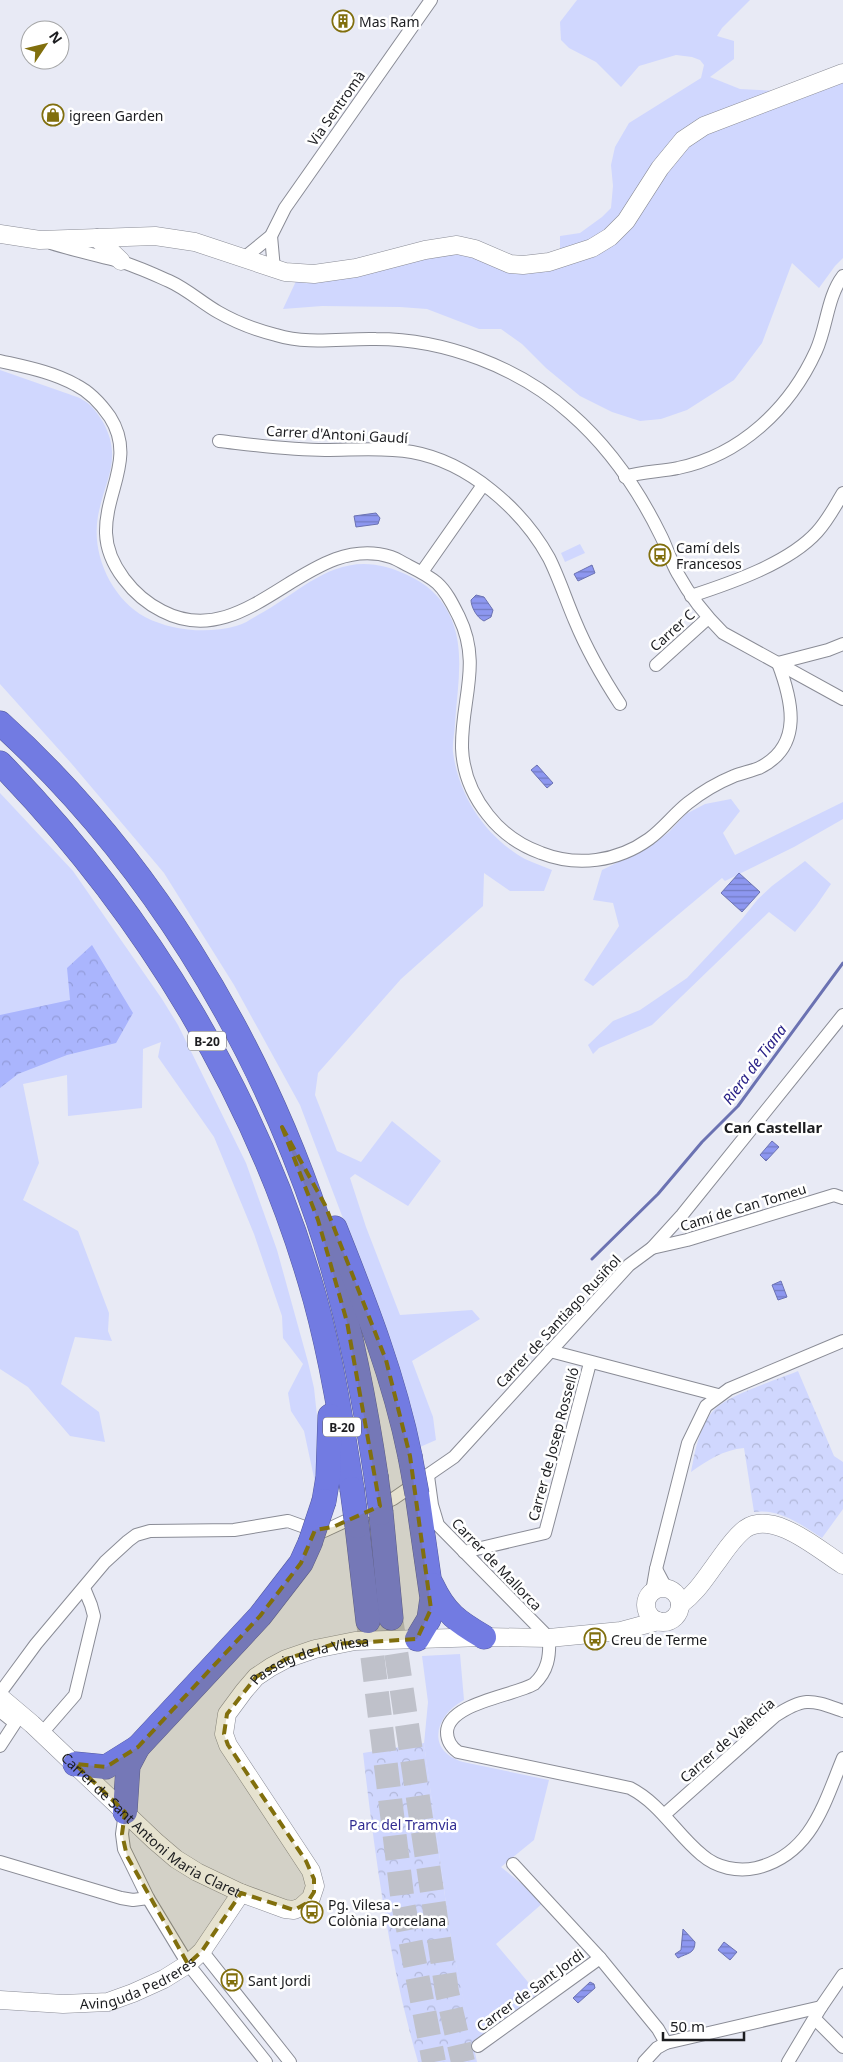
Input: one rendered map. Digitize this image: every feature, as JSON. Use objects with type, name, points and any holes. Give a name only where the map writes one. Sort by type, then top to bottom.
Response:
[{"type":"highway","points":[[0,717],[8,730]]},
{"type":"highway","name":"B-20","points":[[0,763],[30,793],[124,909],[177,988],[215,1054],[246,1114],[287,1213],[315,1299],[331,1365],[357,1526],[380,1620],[381,1514],[358,1368],[334,1271],[304,1181],[282,1126],[250,1056],[230,1019],[197,962],[169,920],[134,871],[90,816],[8,730]]},
{"type":"highway","name":"B-20","points":[[282,1126],[315,1183],[364,1299],[396,1395],[410,1456],[422,1485],[432,1598],[429,1619],[417,1639]]},
{"type":"highway","points":[[75,1764],[106,1767],[138,1747],[260,1616],[301,1563],[324,1501],[328,1477],[331,1365]]},
{"type":"highway","name":"B-20","points":[[430,1580],[446,1611],[456,1620],[484,1637]]},
{"type":"highway","points":[[125,1812],[128,1766],[138,1747]]},
{"type":"street","name":"Via Sentromà","points":[[244,258],[271,236],[285,208],[431,0]]},
{"type":"street","points":[[40,240],[155,236],[195,242],[285,272],[314,274],[356,268],[425,250],[457,245],[474,249],[510,264],[524,265],[549,262],[592,248],[610,237],[626,221],[660,168],[683,140],[704,126],[843,73]]},
{"type":"street","points":[[0,234],[40,240],[121,261],[172,283],[219,312],[247,326],[279,336],[312,341],[376,338],[421,343],[459,352],[498,367],[541,390],[570,413],[598,440],[652,519],[678,574],[691,596],[708,618],[723,633],[843,699]]},
{"type":"street","points":[[271,236],[274,269]]},
{"type":"street","points":[[97,238],[121,261]]},
{"type":"street","points":[[121,261],[119,250],[124,238]]},
{"type":"street","points":[[625,477],[678,468],[715,456],[749,436],[764,424],[781,408],[804,376],[817,349],[835,289],[843,276]]},
{"type":"street","points":[[0,362],[34,369],[76,385],[102,406],[112,420],[121,450],[120,464],[108,515],[106,535],[112,556],[120,572],[133,590],[161,611],[172,616],[195,620],[213,620],[230,616],[314,569],[351,554],[390,556],[422,572],[438,584],[447,596],[462,624],[469,642],[470,665],[462,749],[469,784],[480,805],[495,824],[524,847],[547,855],[583,861],[607,858],[629,851],[651,838],[679,810],[705,791],[734,776],[769,762],[778,753],[786,740],[792,723],[791,708],[778,663]]},
{"type":"street","name":"Carrer d'Antoni Gaudí","points":[[219,441],[281,448],[325,450],[372,448],[413,452],[452,464],[483,485],[523,521],[538,540],[558,579],[586,644],[620,704]]},
{"type":"street","points":[[422,572],[483,485]]},
{"type":"street","points":[[691,596],[765,568],[795,551],[817,532],[843,493]]},
{"type":"street","name":"Carrer C","points":[[656,665],[708,618]]},
{"type":"street","points":[[778,663],[828,650],[843,644]]},
{"type":"street","points":[[759,654],[787,693]]},
{"type":"street","name":"Carrer de Santiago Rusiñol","points":[[84,1588],[105,1562],[136,1535],[150,1532],[234,1530],[288,1521],[313,1530],[324,1530],[422,1485],[454,1457],[629,1265],[652,1248],[682,1215],[843,1015]]},
{"type":"street","name":"Camí de Can Tomeu","points":[[652,1248],[687,1240],[834,1195],[843,1198]]},
{"type":"street","points":[[664,1596],[656,1569],[688,1443],[701,1412],[718,1395],[736,1386],[843,1341]]},
{"type":"street","points":[[550,1351],[718,1395]]},
{"type":"street","name":"Carrer de Josep Rosselló","points":[[464,1552],[545,1533],[590,1363]]},
{"type":"street","name":"Carrer de Mallorca","points":[[422,1485],[432,1505],[438,1525],[548,1638]]},
{"type":"street","points":[[614,1631],[664,1596],[700,1585],[739,1534],[746,1528],[760,1523],[778,1525],[843,1565]]},
{"type":"street","points":[[0,1693],[36,1644],[84,1588],[94,1616],[75,1695],[42,1734]]},
{"type":"street","points":[[658,1621],[649,1615],[664,1596]]},
{"type":"street","name":"Passeig de la Vilesa","points":[[314,1892],[314,1879],[306,1860],[228,1745],[224,1734],[227,1714],[256,1677],[286,1659],[334,1644],[355,1641],[484,1637],[548,1638],[621,1631],[658,1621],[664,1622],[674,1618],[680,1610],[664,1596]]},
{"type":"street","points":[[548,1638],[550,1647],[547,1666],[542,1676],[534,1684],[480,1703],[457,1714],[448,1726],[447,1736],[450,1745],[458,1752],[630,1788],[651,1801],[703,1856],[721,1866],[744,1870],[772,1864],[792,1852],[819,1817],[843,1758]]},
{"type":"street","name":"Carrer de Sant Antoni Maria Claret","points":[[0,1697],[176,1859],[241,1893],[285,1910],[294,1910],[307,1903],[314,1892]]},
{"type":"street","name":"Carrer de València","points":[[664,1814],[775,1716],[790,1706],[801,1702],[814,1701],[843,1711]]},
{"type":"street","points":[[0,1711],[15,1723],[0,1746]]},
{"type":"street","points":[[125,1812],[122,1834],[124,1849],[148,1898],[188,1964],[266,2062]]},
{"type":"street","points":[[0,1862],[121,1898],[133,1900],[148,1898]]},
{"type":"street","points":[[513,1864],[600,1958],[658,2029],[666,2043]]},
{"type":"street","name":"Avinguda Pedreres","points":[[0,2000],[63,2004],[108,2002],[164,1979],[188,1964],[202,1950],[241,1893]]},
{"type":"street","points":[[202,1950],[290,2062]]},
{"type":"street","name":"Carrer de Sant Jordi","points":[[478,2046],[600,1958]]},
{"type":"street","points":[[788,2062],[843,1975]]},
{"type":"street","points":[[644,2062],[657,2048],[666,2043],[821,2007]]},
{"type":"street","points":[[815,2019],[843,2047]]},
{"type":"highlighted area","points":[[282,1127],[325,1205],[386,1360],[410,1456],[431,1609],[417,1639],[334,1644],[286,1659],[256,1677],[227,1714],[224,1734],[228,1745],[306,1861],[314,1879],[314,1892],[307,1903],[294,1910],[241,1893],[202,1951],[188,1964],[127,1856],[122,1834],[125,1812],[75,1764],[106,1767],[138,1747],[260,1616],[301,1563],[315,1530],[333,1527],[380,1506],[347,1322],[318,1220]]},
{"type":"green space","points":[[577,0],[750,0],[722,28],[717,36],[734,41],[734,59],[710,77],[740,89],[778,91],[712,115],[639,192],[604,233],[560,253],[560,236],[580,233],[611,208],[613,186],[611,165],[615,147],[629,123],[701,78],[704,65],[700,60],[692,57],[676,55],[639,66],[621,87],[596,62],[569,48],[561,40],[560,22]]},
{"type":"green space","points":[[843,79],[843,258],[819,288],[792,263],[762,343],[734,380],[687,410],[661,419],[640,421],[612,412],[580,396],[546,368],[522,344],[501,329],[479,329],[427,309],[322,306],[283,309],[297,279],[453,251],[506,267],[589,254],[673,160],[702,134]]},
{"type":"green space","points":[[0,370],[81,399],[92,407],[103,422],[112,447],[112,458],[111,469],[98,516],[98,545],[101,560],[113,587],[122,599],[145,617],[156,622],[190,630],[214,630],[236,626],[274,606],[318,577],[350,565],[367,564],[386,567],[414,578],[427,586],[447,610],[454,625],[458,641],[459,673],[453,752],[461,785],[477,814],[498,839],[525,859],[552,870],[544,891],[510,891],[484,873],[483,906],[401,979],[318,1073],[315,1095],[337,1151],[361,1162],[392,1121],[441,1161],[408,1206],[355,1174],[350,1178],[366,1227],[400,1315],[472,1310],[480,1319],[412,1361],[433,1417],[436,1440],[420,1447],[369,1287],[300,1105],[234,985],[164,873],[71,763],[0,684]]},
{"type":"green space","points":[[580,544],[585,553],[565,562],[561,553]]},
{"type":"green space","points":[[0,793],[73,871],[162,999],[178,1025],[246,1163],[277,1250],[314,1388],[320,1444],[316,1487],[304,1431],[291,1411],[288,1393],[303,1364],[283,1338],[282,1316],[254,1234],[214,1137],[158,1057],[161,1042],[143,1049],[142,1108],[68,1116],[67,1075],[23,1084],[39,1163],[23,1200],[78,1231],[109,1313],[108,1331],[112,1341],[75,1337],[61,1384],[99,1412],[105,1442],[70,1436],[28,1387],[0,1369]]},
{"type":"green space","points":[[731,799],[740,811],[723,833],[735,855],[843,802],[843,819],[794,847],[725,881],[722,878],[593,986],[584,980],[619,926],[613,903],[593,900],[602,870],[651,846],[669,832],[686,814],[705,804]]},
{"type":"green space","points":[[805,861],[831,884],[795,932],[769,912],[652,1025],[599,1048],[593,1054],[588,1045],[613,1021],[640,1010],[687,978],[758,899]]},
{"type":"green space","points":[[92,945],[133,1013],[116,1043],[67,1055],[18,1074],[0,1088],[0,1015],[70,1000],[67,968]]},
{"type":"green space","points":[[798,1371],[834,1456],[843,1462],[843,1509],[822,1538],[781,1515],[763,1511],[754,1512],[744,1448],[722,1453],[691,1472],[701,1431],[714,1410],[731,1398]]},
{"type":"green space","points":[[460,1654],[464,1700],[446,1715],[441,1724],[438,1733],[439,1742],[443,1750],[451,1757],[463,1762],[549,1780],[534,1840],[501,1867],[544,1902],[496,1944],[538,1994],[472,2042],[451,1940],[424,1744],[428,1702],[422,1656]]},
{"type":"green space","name":"Parc del Tramvia","points":[[424,1743],[451,1940],[477,2062],[418,2062],[399,1986],[384,1909],[363,1753]]},
{"type":"shaded area","points":[[376,513],[380,518],[378,524],[356,527],[354,516]]},
{"type":"shaded area","points":[[592,565],[595,573],[578,581],[574,574]]},
{"type":"shaded area","points":[[476,595],[484,597],[493,610],[491,617],[484,621],[477,615],[472,606],[471,600]]},
{"type":"shaded area","points":[[537,765],[553,783],[547,788],[531,770]]},
{"type":"shaded area","points":[[739,873],[760,892],[742,912],[721,893]]},
{"type":"shaded area","points":[[772,1141],[779,1147],[766,1161],[760,1155]]},
{"type":"shaded area","points":[[781,1281],[787,1297],[778,1300],[772,1285]]},
{"type":"shaded area","points":[[683,1929],[695,1942],[695,1946],[690,1953],[678,1958],[675,1954],[681,1950]]},
{"type":"shaded area","points":[[724,1942],[737,1952],[730,1960],[718,1950]]},
{"type":"shaded area","points":[[590,1982],[594,1984],[595,1988],[578,2003],[573,1998]]},
{"type":"waterway","name":"Riera de Tiana","points":[[592,1259],[658,1194],[702,1142],[738,1106],[843,963]]},
{"type":"tunnel","points":[[391,1618],[447,1992],[463,2062]]},
{"type":"tunnel","points":[[368,1621],[403,1903],[434,2062]]},
{"type":"place","name":"Mas Ram","points":[[343,21]]},
{"type":"place","name":"igreen Garden","points":[[53,115]]},
{"type":"place","name":"Camí dels Francesos","points":[[660,555]]},
{"type":"place","name":"Creu de Terme","points":[[595,1639]]},
{"type":"place","name":"Pg. Vilesa - Colònia Porcelana","points":[[312,1912]]},
{"type":"place","name":"Sant Jordi","points":[[232,1980]]},
{"type":"district","name":"Can Castellar","points":[[773,1127]]}]
